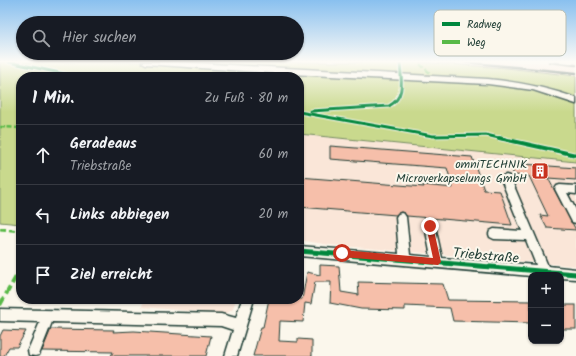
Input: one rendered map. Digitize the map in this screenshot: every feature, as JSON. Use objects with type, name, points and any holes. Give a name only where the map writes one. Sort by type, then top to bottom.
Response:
[{"type":"main road","points":[[433,79],[500,82],[546,90],[576,101]]},
{"type":"main road","points":[[513,79],[532,81],[576,94]]},
{"type":"street","points":[[506,179],[544,271]]},
{"type":"street","points":[[576,190],[560,189],[576,219]]},
{"type":"street","points":[[401,217],[405,259]]},
{"type":"street","points":[[430,226],[438,262]]},
{"type":"street","points":[[494,234],[530,236]]},
{"type":"street","name":"Triebstraße","points":[[304,251],[576,274]]},
{"type":"street","points":[[231,356],[247,304]]},
{"type":"street","points":[[0,315],[221,320],[241,326]]},
{"type":"street","points":[[34,350],[49,316]]},
{"type":"shaded area","points":[[304,135],[576,162],[576,266],[330,245],[304,241]]},
{"type":"shaded area","points":[[143,304],[234,304],[233,309],[226,314],[142,307]]},
{"type":"green space","points":[[0,79],[16,79],[16,224],[0,222]]},
{"type":"green space","points":[[304,79],[576,79],[576,162],[304,135]]},
{"type":"building","points":[[330,146],[472,157],[484,190],[500,191],[512,225],[407,216],[401,212],[396,215],[304,207],[304,177],[453,188],[447,168],[330,159]]},
{"type":"building","points":[[509,163],[576,168],[576,180],[548,178],[576,230],[547,228],[540,215],[548,216],[529,176],[514,175]]},
{"type":"building","points":[[320,265],[339,266],[341,292],[359,295],[358,282],[443,284],[448,300],[528,301],[528,323],[453,321],[450,308],[405,306],[405,310],[361,309],[330,303],[331,282],[315,282],[311,304],[305,303],[303,322],[280,321],[279,341],[298,342],[298,339],[312,340],[312,356],[253,356],[261,327],[263,327],[268,304],[304,304],[304,288],[307,272],[320,275]]},
{"type":"building","points":[[564,305],[576,305],[576,329],[564,329]]},
{"type":"building","points":[[51,329],[114,330],[113,332],[134,331],[211,336],[206,356],[111,356],[113,352],[42,351]]},
{"type":"building","points":[[3,330],[26,331],[17,347],[9,347],[4,356],[0,356],[0,336]]},
{"type":"marked path","points":[[0,127],[16,128]]},
{"type":"marked path","points":[[0,229],[16,231]]},
{"type":"marked path","points":[[0,305],[16,277]]},
{"type":"cycle path","points":[[311,111],[389,106],[397,102],[401,93],[401,79]]},
{"type":"cycle path","points":[[304,113],[433,136],[486,135],[576,155]]},
{"type":"cycle path","points":[[304,251],[576,274]]},
{"type":"place","name":"omniTECHNIK Microverkapselungs GmbH","points":[[540,171]]},
{"type":"route","points":[[342,253],[438,262],[430,226]]}]
